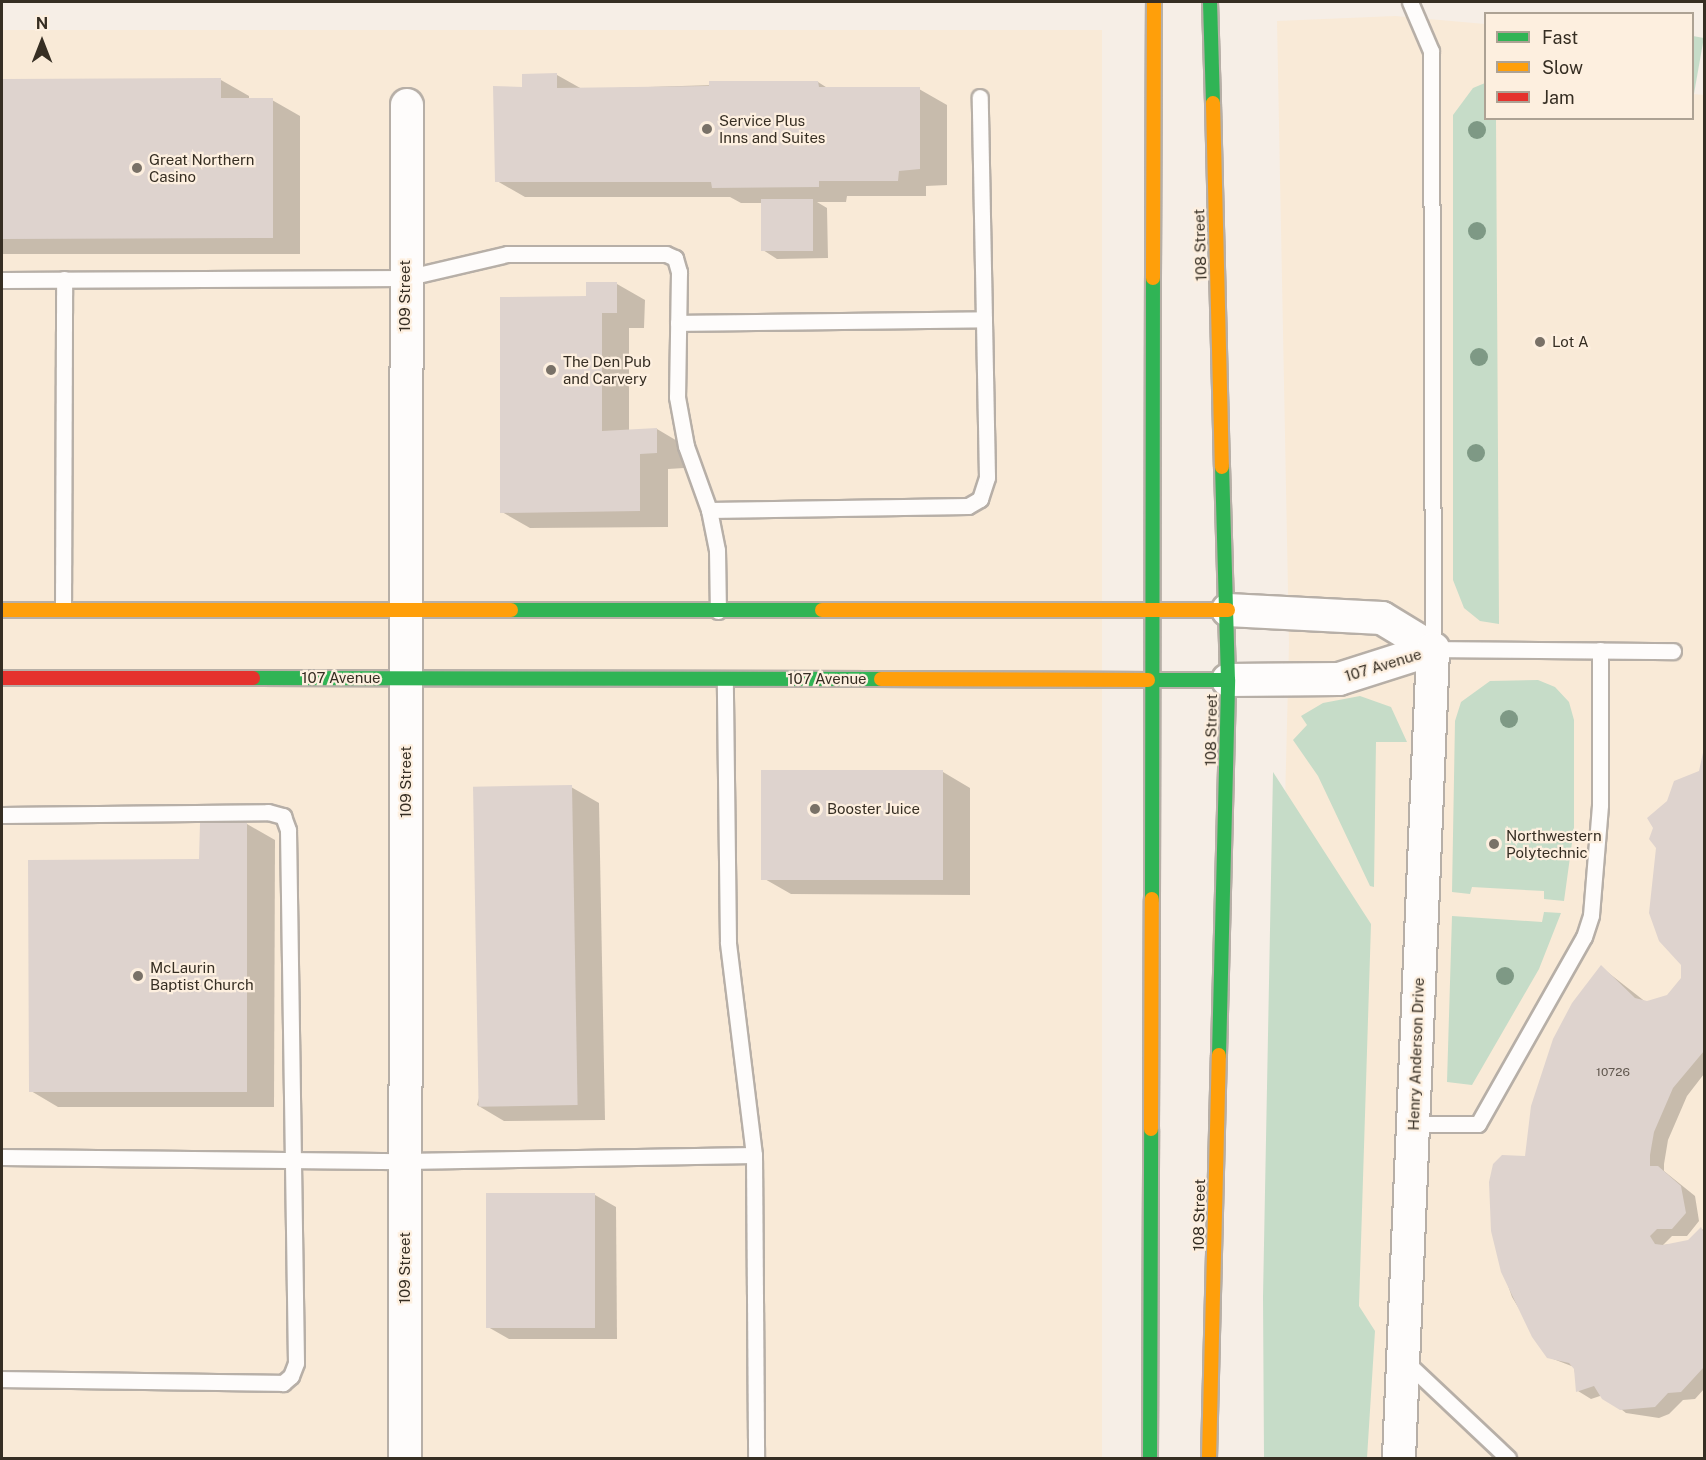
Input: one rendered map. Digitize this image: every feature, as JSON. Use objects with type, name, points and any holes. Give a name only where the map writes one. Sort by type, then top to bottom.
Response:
[{"type":"main road","points":[[1150,1458],[1154,680],[1154,2]]},
{"type":"main road","name":"108 Street","points":[[1209,1458],[1228,680],[1228,610],[1210,2]]},
{"type":"main road","points":[[2,609],[1228,610]]},
{"type":"main road","name":"107 Avenue","points":[[2,678],[1228,680]]},
{"type":"street","name":"109 Street","points":[[405,1458],[407,105]]},
{"type":"street","name":"107 Avenue","points":[[1228,610],[1382,618],[1433,649]]},
{"type":"street","name":"107 Avenue","points":[[1228,680],[1339,679],[1433,649]]},
{"type":"street","name":"Henry Anderson Drive","points":[[1399,1458],[1433,649]]},
{"type":"lane","points":[[1410,2],[1431,51],[1433,649],[1673,651]]},
{"type":"lane","points":[[710,510],[968,506],[980,499],[987,477],[980,97]]},
{"type":"lane","points":[[2,280],[405,278],[507,254],[666,254],[675,258],[679,272],[677,397],[686,446],[710,510],[717,550],[718,611]]},
{"type":"lane","points":[[63,609],[64,279]]},
{"type":"lane","points":[[678,323],[984,319]]},
{"type":"lane","points":[[1413,1124],[1478,1124],[1584,937],[1591,915],[1600,805],[1600,650]]},
{"type":"lane","points":[[725,678],[728,942],[754,1155],[756,1458]]},
{"type":"lane","points":[[2,815],[268,812],[283,816],[288,830],[296,1363],[291,1376],[283,1383],[2,1379]]},
{"type":"lane","points":[[2,1157],[405,1161],[754,1155]]},
{"type":"lane","points":[[1404,1359],[1508,1458]]},
{"type":"shaded area","name":"Northwestern Polytechnic","points":[[1395,16],[1484,24],[1484,120],[1694,120],[1694,94],[1704,95],[1704,1458],[1276,1458],[1279,1045],[1289,643],[1277,21]]},
{"type":"shaded area","points":[[2,30],[1102,30],[1102,1458],[2,1458]]},
{"type":"green space","points":[[1694,36],[1704,38],[1694,94]]},
{"type":"green space","points":[[1484,83],[1484,120],[1496,120],[1499,624],[1480,621],[1464,608],[1453,580],[1453,115],[1473,88]]},
{"type":"green space","points":[[1538,680],[1555,687],[1569,702],[1574,720],[1574,828],[1564,901],[1544,899],[1544,891],[1472,887],[1470,894],[1452,892],[1455,721],[1461,702],[1490,681]]},
{"type":"green space","points":[[1360,696],[1391,707],[1407,742],[1376,742],[1374,887],[1370,886],[1318,776],[1293,740],[1307,725],[1301,716],[1323,703]]},
{"type":"green space","points":[[1273,772],[1371,924],[1359,1306],[1375,1331],[1367,1458],[1264,1458],[1263,1297]]},
{"type":"green space","points":[[1544,912],[1561,913],[1539,969],[1472,1085],[1447,1082],[1452,916],[1542,922]]},
{"type":"building","name":"Service Plus Inns and Suites","points":[[557,73],[557,88],[709,86],[709,81],[818,81],[819,87],[920,87],[920,169],[899,171],[898,181],[819,181],[819,187],[712,188],[711,182],[495,182],[493,86],[522,87],[522,74]]},
{"type":"building","name":"Great Northern Casino","points":[[221,78],[221,98],[273,98],[273,238],[2,239],[2,79]]},
{"type":"building","points":[[761,199],[813,199],[813,251],[761,251]]},
{"type":"building","name":"The Den Pub and Carvery","points":[[586,282],[617,282],[617,313],[602,313],[602,431],[657,428],[657,453],[640,454],[640,511],[500,513],[500,297],[586,296]]},
{"type":"building","points":[[1704,748],[1704,1051],[1673,1088],[1654,1132],[1650,1155],[1650,1166],[1658,1166],[1681,1186],[1686,1213],[1672,1229],[1657,1229],[1650,1236],[1655,1244],[1663,1245],[1688,1240],[1701,1227],[1704,1233],[1704,1367],[1681,1392],[1668,1393],[1655,1407],[1620,1410],[1602,1399],[1594,1386],[1576,1392],[1574,1369],[1569,1363],[1547,1358],[1532,1337],[1501,1272],[1491,1231],[1489,1182],[1493,1164],[1502,1155],[1525,1156],[1531,1106],[1553,1039],[1572,1003],[1601,965],[1635,998],[1647,1001],[1667,995],[1681,978],[1681,965],[1659,941],[1649,913],[1656,848],[1649,839],[1653,828],[1647,818],[1667,801],[1674,781],[1699,771]]},
{"type":"building","points":[[761,770],[943,770],[943,880],[761,880]]},
{"type":"building","points":[[572,785],[578,1105],[479,1107],[473,787]]},
{"type":"building","name":"McLaurin Baptist Church","points":[[200,823],[247,823],[247,1092],[29,1092],[28,860],[199,859]]},
{"type":"building","points":[[486,1193],[595,1193],[595,1328],[486,1328]]},
{"type":"traffic: fast","points":[[1210,2],[1213,103]]},
{"type":"traffic: fast","points":[[1152,899],[1153,278]]},
{"type":"traffic: fast","points":[[1219,1055],[1228,680],[1222,467]]},
{"type":"traffic: fast","points":[[511,610],[822,610]]},
{"type":"traffic: fast","points":[[253,678],[881,679]]},
{"type":"traffic: fast","points":[[1148,680],[1228,680]]},
{"type":"traffic: fast","points":[[1150,1458],[1151,1129]]},
{"type":"traffic: slow","points":[[1153,278],[1154,2]]},
{"type":"traffic: slow","points":[[1213,103],[1222,467]]},
{"type":"traffic: slow","points":[[2,610],[511,610]]},
{"type":"traffic: slow","points":[[822,610],[1228,610]]},
{"type":"traffic: slow","points":[[881,679],[1148,680]]},
{"type":"traffic: slow","points":[[1151,1129],[1152,899]]},
{"type":"traffic: slow","points":[[1209,1458],[1219,1055]]},
{"type":"traffic: jam","points":[[2,678],[253,678]]},
{"type":"place","name":"Service Plus Inns and Suites","points":[[707,129]]},
{"type":"place","name":"Great Northern Casino","points":[[137,168]]},
{"type":"place","name":"Lot A","points":[[1540,342]]},
{"type":"place","name":"The Den Pub and Carvery","points":[[551,370]]},
{"type":"place","name":"Booster Juice","points":[[815,809]]},
{"type":"place","name":"Northwestern Polytechnic","points":[[1494,844]]},
{"type":"place","name":"McLaurin Baptist Church","points":[[138,976]]}]
